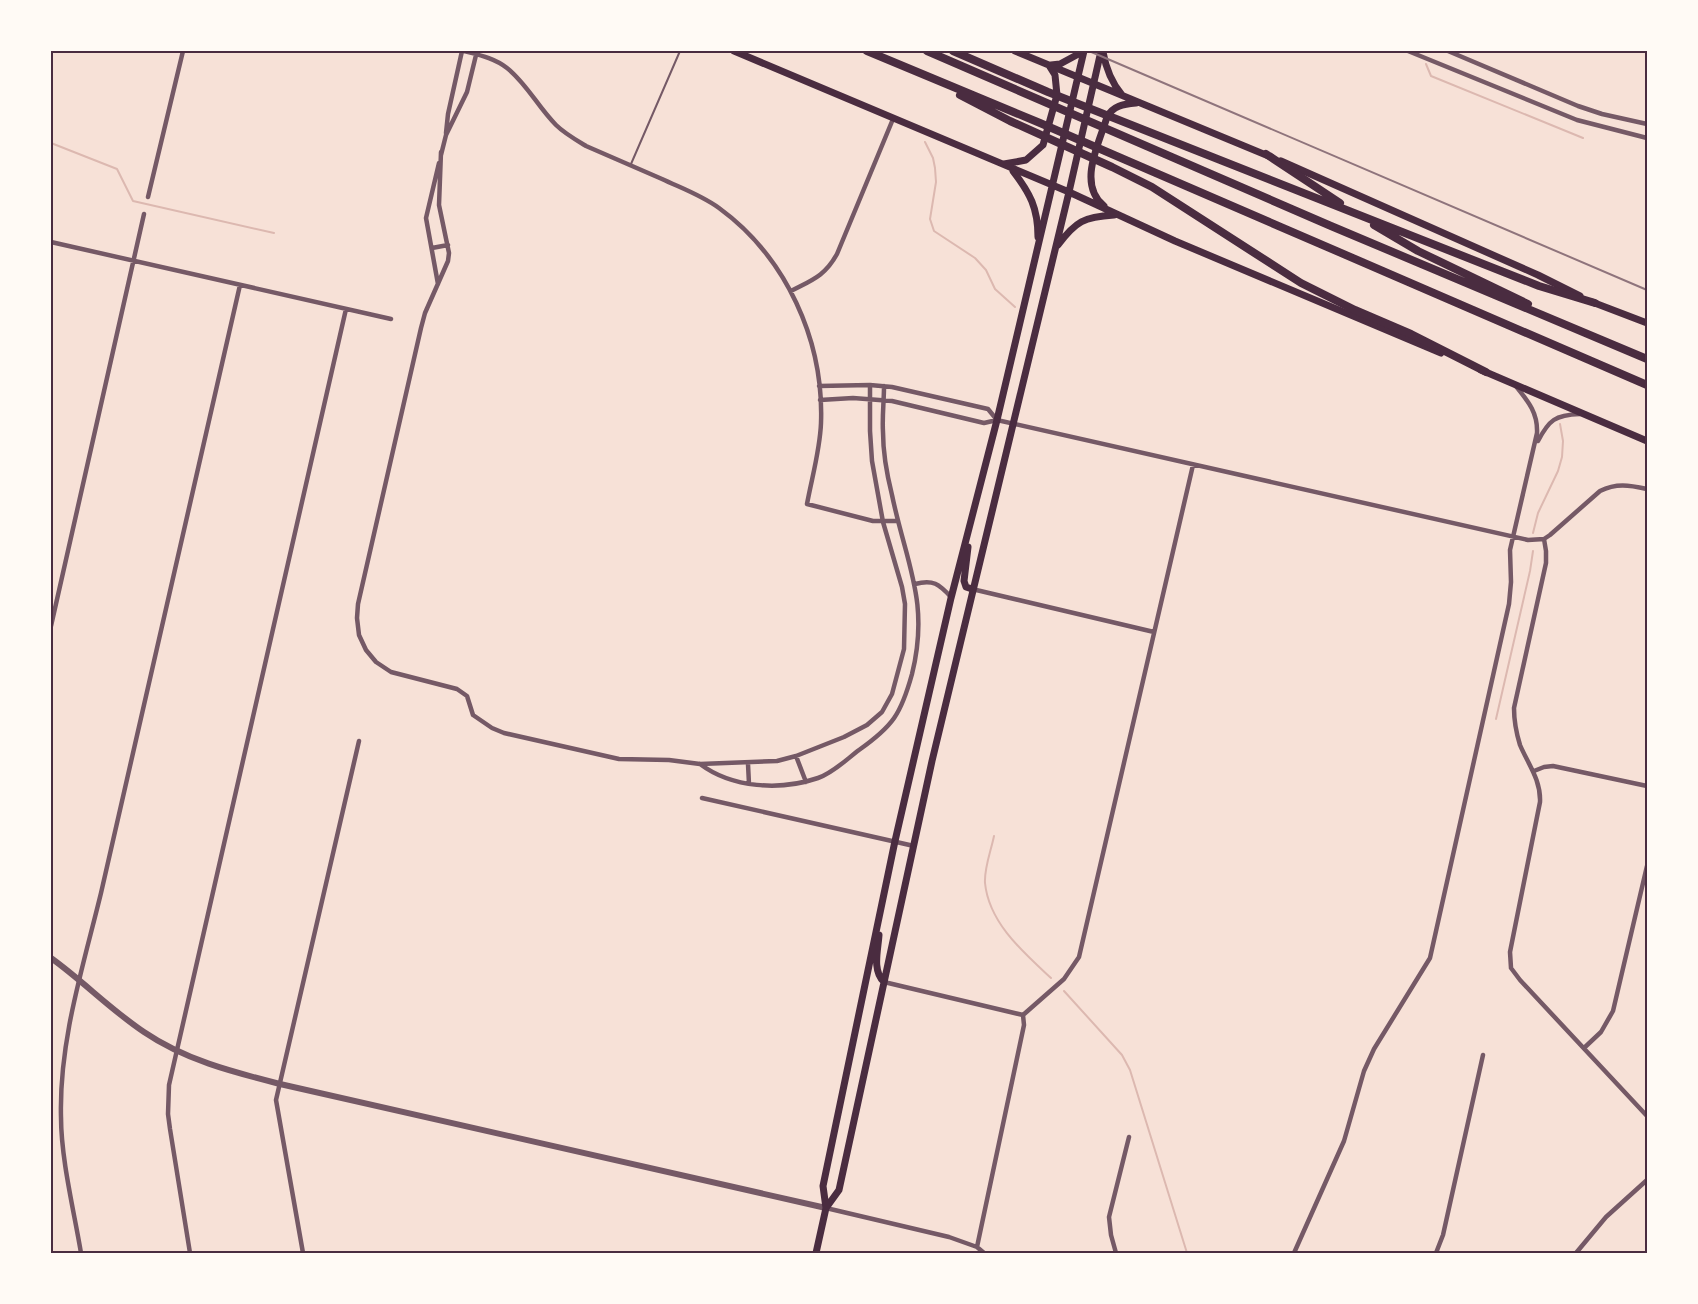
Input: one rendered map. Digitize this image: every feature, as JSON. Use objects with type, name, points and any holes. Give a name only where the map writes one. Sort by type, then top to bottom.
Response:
[{"type":"highway","points":[[867,51],[1113,154],[1647,385]]},
{"type":"highway","points":[[927,51],[1466,284],[1647,359]]},
{"type":"highway","points":[[953,51],[1048,92],[1539,286],[1595,303]]},
{"type":"highway","points":[[915,72],[1010,122],[1112,166],[1182,205],[1310,288],[1411,334],[1486,372]]},
{"type":"highway","points":[[1266,154],[1418,251],[1501,289],[1562,323]]},
{"type":"main road","points":[[734,51],[1069,192],[1647,441]]},
{"type":"main road","points":[[1015,51],[1093,85],[1266,154],[1538,274],[1595,303],[1647,323]]},
{"type":"main road","points":[[1048,65],[1060,64],[1084,51]]},
{"type":"main road","points":[[816,1253],[826,1208],[823,1186],[895,841],[951,598],[997,420],[1084,51]]},
{"type":"main road","points":[[826,1208],[839,1190],[972,589],[1102,51]]},
{"type":"main road","points":[[1102,51],[1106,69],[1114,86],[1124,97]]},
{"type":"main road","points":[[1000,164],[1026,160],[1043,145],[1057,95],[1055,75],[1048,65]]},
{"type":"main road","points":[[1116,214],[1101,204],[1092,192],[1090,186],[1092,169],[1110,113],[1124,104],[1138,103]]},
{"type":"main road","points":[[1011,168],[1034,204],[1037,213],[1038,248]]},
{"type":"main road","points":[[1055,249],[1081,220],[1092,216],[1116,214]]},
{"type":"main road","points":[[970,523],[964,581],[966,587],[972,589]]},
{"type":"main road","points":[[880,915],[877,970],[884,982]]},
{"type":"street","points":[[148,197],[183,51]]},
{"type":"street","points":[[446,135],[448,114],[463,51],[476,53],[507,68],[524,84],[555,124],[571,137],[586,146],[694,193],[718,208],[744,229],[769,258],[791,291],[807,325],[816,357],[821,424],[807,504],[883,522],[897,521]]},
{"type":"street","points":[[1408,51],[1577,120],[1647,138]]},
{"type":"street","points":[[1448,51],[1578,106],[1647,124]]},
{"type":"street","points":[[438,284],[426,218],[446,135],[467,92],[476,53]]},
{"type":"street","points":[[791,291],[816,279],[829,268],[837,254],[893,119]]},
{"type":"street","points":[[441,152],[439,205],[448,245],[448,261],[421,328],[358,604],[357,618],[359,635],[366,650],[376,662],[391,672],[457,689],[467,696],[473,715],[492,728],[619,759],[669,760],[700,764],[718,762],[748,764],[777,761],[796,756],[844,737],[882,712],[892,694],[904,649],[905,604],[883,522],[872,461],[870,385]]},
{"type":"street","points":[[51,626],[144,214]]},
{"type":"street","points":[[51,242],[391,319]]},
{"type":"street","points":[[432,248],[448,245]]},
{"type":"street","points":[[81,1253],[60,1120],[62,1073],[79,978],[101,893],[240,285]]},
{"type":"street","points":[[190,1253],[168,1114],[169,1085],[346,309]]},
{"type":"street","points":[[1294,1253],[1344,1141],[1364,1071],[1374,1049],[1430,958],[1509,604],[1513,538],[1535,446],[1536,418],[1529,403],[1513,384]]},
{"type":"street","points":[[819,386],[884,386],[988,409],[997,420]]},
{"type":"street","points":[[700,764],[713,774],[749,784],[806,782],[824,776],[875,739],[887,729],[899,713],[906,696],[917,652],[920,627],[915,584],[897,521],[884,442],[884,386]]},
{"type":"street","points":[[820,400],[870,398],[984,423],[997,420],[1528,540],[1544,539],[1600,491],[1609,487],[1619,484],[1647,489]]},
{"type":"street","points":[[1535,446],[1552,420],[1566,414],[1584,414]]},
{"type":"street","points":[[1023,1015],[1064,979],[1079,957],[1192,465]]},
{"type":"street","points":[[1544,539],[1546,563],[1514,708],[1515,725],[1521,747],[1534,771],[1540,790],[1540,802],[1510,952],[1511,968],[1647,1116]]},
{"type":"street","points":[[915,584],[934,581],[951,598]]},
{"type":"street","points":[[972,589],[1154,632]]},
{"type":"street","points":[[303,1253],[276,1100],[359,741]]},
{"type":"street","points":[[796,756],[806,782]]},
{"type":"street","points":[[748,764],[749,784]]},
{"type":"street","points":[[1534,771],[1553,766],[1647,786]]},
{"type":"street","points":[[702,798],[914,846]]},
{"type":"street","points":[[1584,1048],[1601,1032],[1613,1011],[1647,866]]},
{"type":"street","points":[[51,958],[144,1032],[217,1068],[949,1237],[977,1247],[984,1253]]},
{"type":"street","points":[[884,982],[1023,1015]]},
{"type":"street","points":[[977,1247],[1024,1025],[1023,1015]]},
{"type":"street","points":[[1436,1253],[1443,1234],[1483,1055]]},
{"type":"street","points":[[1116,1253],[1109,1226],[1110,1216],[1130,1137]]},
{"type":"street","points":[[1576,1253],[1606,1217],[1647,1180]]},
{"type":"lane","points":[[631,165],[680,51]]},
{"type":"waterway","points":[[1426,64],[1431,76],[1583,138]]},
{"type":"waterway","points":[[925,142],[935,168],[936,182],[930,219],[934,231],[975,258],[986,270],[995,289],[1015,307]]},
{"type":"waterway","points":[[51,143],[117,169],[133,201],[274,233]]},
{"type":"waterway","points":[[1533,533],[1538,513],[1558,471],[1562,457],[1563,441],[1560,424]]},
{"type":"waterway","points":[[1496,719],[1533,551]]},
{"type":"waterway","points":[[994,836],[985,877],[993,911],[1009,936],[1051,978]]},
{"type":"waterway","points":[[1064,991],[1122,1055],[1130,1070],[1187,1253]]},
{"type":"railway","points":[[1089,51],[1647,290]]}]
